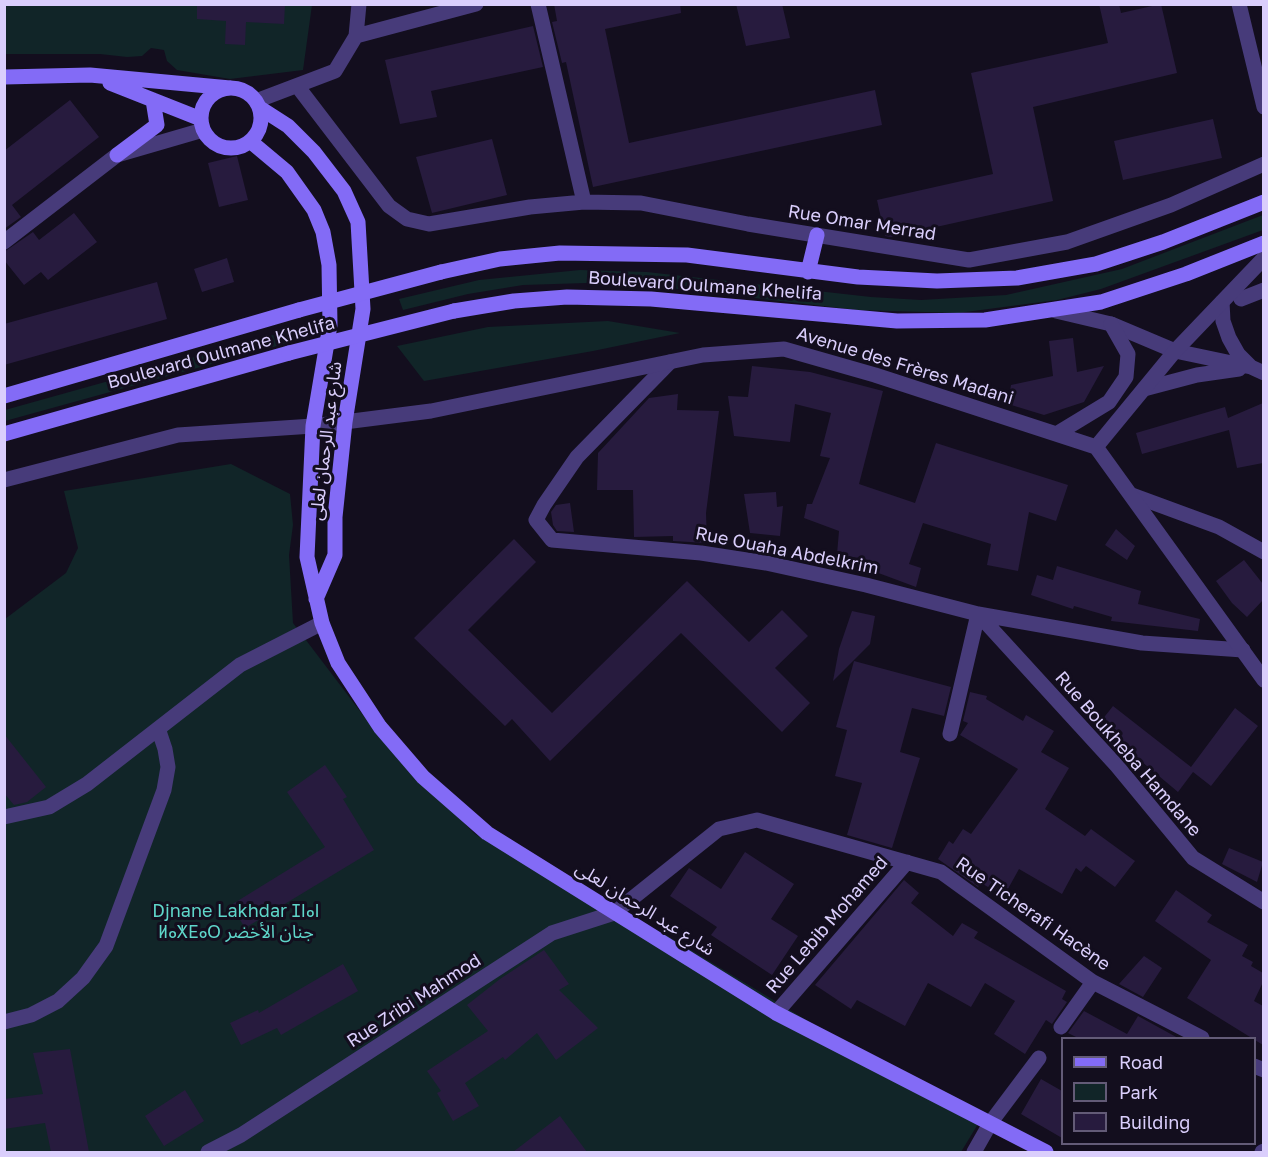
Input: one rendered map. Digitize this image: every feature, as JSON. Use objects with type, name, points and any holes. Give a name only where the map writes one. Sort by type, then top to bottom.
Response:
[{"type":"main road","points":[[4,77],[90,75],[230,88],[240,90],[258,105],[261,120],[258,132],[242,146],[224,147],[208,138],[202,125],[203,108],[209,98],[219,91],[230,88]]},
{"type":"main road","points":[[90,75],[153,99],[202,125]]},
{"type":"main road","points":[[117,155],[157,125],[153,99]]},
{"type":"main road","name":"شارع عبد الرحمان لعلى","points":[[258,105],[288,126],[314,152],[344,191],[358,222],[363,309],[345,422],[334,517],[335,555],[316,598]]},
{"type":"main road","name":"شارع عبد الرحمان لعلى","points":[[250,141],[287,172],[314,210],[323,232],[329,265],[330,325],[313,426],[307,557],[322,623],[338,663],[357,696],[423,777],[487,833],[776,1013],[1046,1152]]},
{"type":"main road","name":"Boulevard Oulmane Khelifa","points":[[4,396],[299,310],[441,272],[500,259],[560,253],[687,255],[808,272],[937,281],[1017,278],[1096,264],[1163,242],[1263,202]]},
{"type":"main road","points":[[808,272],[817,235]]},
{"type":"main road","name":"Boulevard Oulmane Khelifa","points":[[4,434],[289,353],[454,311],[514,301],[567,297],[651,299],[897,321],[985,320],[1056,311],[1112,299],[1186,274],[1263,243]]},
{"type":"street","points":[[258,105],[335,71],[356,36],[359,4]]},
{"type":"street","points":[[356,36],[476,4]]},
{"type":"street","points":[[538,4],[584,202]]},
{"type":"street","points":[[1239,4],[1263,107]]},
{"type":"street","name":"Rue Omar Merrad","points":[[298,87],[389,206],[407,219],[418,222],[441,223],[530,207],[584,202],[641,203],[969,260],[1067,242],[1171,205],[1263,164]]},
{"type":"street","points":[[4,242],[117,155],[202,125]]},
{"type":"street","points":[[1263,258],[1175,351],[1096,447],[1263,680]]},
{"type":"street","points":[[1241,299],[1263,290]]},
{"type":"street","points":[[1222,302],[1223,321],[1229,338],[1238,354],[1257,370]]},
{"type":"street","points":[[1056,311],[1111,324],[1175,351],[1257,370]]},
{"type":"street","points":[[1058,433],[1110,402],[1126,377],[1128,354],[1111,324]]},
{"type":"street","name":"Avenue des Frères Madani","points":[[4,480],[178,435],[313,426],[417,412],[704,355],[784,349],[1058,433],[1096,447]]},
{"type":"street","name":"Rue Ouaha Abdelkrim","points":[[670,362],[577,457],[544,505],[536,520],[552,540],[701,553],[766,563],[866,585],[978,614],[1142,643],[1243,650]]},
{"type":"street","points":[[1144,389],[1197,375],[1257,370]]},
{"type":"street","points":[[1132,495],[1219,527],[1263,552]]},
{"type":"street","points":[[950,734],[978,614]]},
{"type":"street","name":"Rue Boukheba Hamdane","points":[[978,614],[1117,766],[1193,858],[1263,902]]},
{"type":"street","points":[[4,817],[49,807],[87,784],[159,731],[240,665],[322,623]]},
{"type":"street","points":[[4,1022],[31,1015],[58,1001],[83,978],[106,946],[164,790],[168,766],[159,731]]},
{"type":"street","name":"Rue Ticherafi Hacène","points":[[614,912],[719,829],[757,820],[941,872],[1093,982],[1200,1037]]},
{"type":"street","name":"Rue Lebib Mohamed","points":[[776,1013],[906,862]]},
{"type":"street","name":"Rue Zribi Mahmod","points":[[208,1152],[241,1136],[552,933],[614,912]]},
{"type":"street","points":[[1061,1027],[1093,982]]},
{"type":"street","points":[[974,1152],[991,1122],[1040,1058]]},
{"type":"green space","points":[[5,5],[312,5],[303,70],[230,79],[177,70],[167,61],[164,50],[151,48],[142,56],[127,57],[100,54],[5,54]]},
{"type":"green space","points":[[1263,215],[1263,230],[1101,289],[1057,300],[958,313],[857,310],[618,282],[523,285],[468,294],[403,310],[399,299],[479,280],[580,270],[647,272],[871,297],[921,300],[1006,295],[1122,269]]},
{"type":"green space","points":[[608,321],[680,333],[424,381],[397,346],[488,327]]},
{"type":"green space","points":[[291,330],[295,341],[5,421],[5,410]]},
{"type":"green space","name":"Djnane Lakhdar ⵊⵏⴰⵏ ⵍⴰⵅⴹⴰⵔ جنان الأخضر","points":[[231,464],[290,494],[293,525],[289,555],[293,623],[385,744],[475,834],[561,883],[666,935],[978,1124],[961,1152],[5,1152],[5,619],[66,573],[78,548],[64,491]]},
{"type":"building","points":[[197,4],[285,4],[284,24],[246,22],[245,45],[225,44],[226,21],[197,19]]},
{"type":"building","points":[[554,4],[680,4],[681,13],[605,29],[629,143],[875,90],[882,125],[593,187],[566,62],[562,63],[552,22],[557,21]]},
{"type":"building","points":[[736,4],[782,4],[790,38],[746,46]]},
{"type":"building","points":[[1099,4],[1119,4],[1121,13],[1161,4],[1177,73],[1033,107],[1053,201],[891,237],[885,236],[877,200],[993,174],[971,73],[1108,43]]},
{"type":"building","points":[[533,26],[543,67],[431,91],[437,117],[400,124],[385,60]]},
{"type":"building","points":[[70,100],[99,137],[12,205],[21,217],[4,229],[4,151]]},
{"type":"building","points":[[1213,119],[1222,158],[1123,180],[1114,141]]},
{"type":"building","points":[[492,139],[507,195],[432,213],[416,157]]},
{"type":"building","points":[[237,156],[248,200],[219,207],[208,163]]},
{"type":"building","points":[[74,213],[97,242],[48,280],[41,272],[24,285],[4,260],[4,252],[33,232],[39,240]]},
{"type":"building","points":[[227,258],[234,282],[202,292],[194,269]]},
{"type":"building","points":[[157,282],[167,319],[4,365],[4,324]]},
{"type":"building","points":[[1073,338],[1077,372],[1104,366],[1084,402],[1044,415],[1008,404],[1011,385],[1053,376],[1049,341]]},
{"type":"building","points":[[752,366],[810,372],[883,391],[859,484],[915,503],[936,443],[1068,485],[1056,521],[1029,512],[1018,571],[987,565],[991,544],[923,523],[909,564],[921,568],[916,587],[865,568],[836,566],[839,531],[804,518],[807,504],[812,504],[830,458],[820,456],[831,413],[795,404],[790,442],[734,436],[728,396],[748,397]]},
{"type":"building","points":[[678,394],[677,410],[719,411],[706,513],[707,543],[673,541],[673,536],[634,537],[633,490],[597,490],[598,453],[649,398]]},
{"type":"building","points":[[1263,403],[1263,463],[1237,468],[1229,430],[1142,454],[1136,433],[1225,407],[1228,418]]},
{"type":"building","points":[[776,492],[777,507],[783,506],[780,536],[750,533],[744,494]]},
{"type":"building","points":[[570,503],[574,532],[557,531],[553,525],[551,512],[556,505]]},
{"type":"building","points":[[1116,529],[1135,546],[1127,560],[1105,545]]},
{"type":"building","points":[[514,539],[536,562],[468,630],[552,713],[687,581],[749,642],[782,610],[808,636],[775,668],[810,703],[782,732],[681,633],[550,761],[512,719],[505,726],[414,638]]},
{"type":"building","points":[[1244,560],[1263,584],[1263,600],[1247,617],[1232,603],[1216,581]]},
{"type":"building","points":[[1057,566],[1141,591],[1138,604],[1200,619],[1198,631],[1111,621],[1112,617],[1074,606],[1073,609],[1031,595],[1037,575],[1053,580]]},
{"type":"building","points":[[852,611],[875,616],[870,644],[833,681],[839,649]]},
{"type":"building","points":[[854,661],[951,687],[944,716],[912,708],[900,752],[920,758],[892,848],[847,835],[862,783],[835,776],[847,730],[836,727]]},
{"type":"building","points":[[970,692],[987,696],[986,699],[1023,721],[1026,715],[1054,731],[1041,752],[1069,768],[1045,809],[1085,836],[1091,829],[1135,861],[1115,887],[1086,866],[1081,872],[1076,868],[1062,894],[1019,869],[1004,896],[981,883],[978,887],[938,859],[949,841],[953,844],[963,829],[971,834],[1018,769],[960,735],[968,723],[963,721]]},
{"type":"building","points":[[1113,706],[1191,767],[1235,708],[1258,726],[1211,786],[1193,772],[1178,792],[1098,725]]},
{"type":"building","points":[[4,734],[46,787],[27,802],[14,805],[4,793]]},
{"type":"building","points":[[325,765],[347,797],[343,799],[374,850],[245,928],[231,905],[325,847],[287,792]]},
{"type":"building","points":[[1229,848],[1263,862],[1257,882],[1222,864]]},
{"type":"building","points":[[745,852],[794,884],[771,919],[798,936],[772,975],[711,935],[717,927],[670,896],[689,868],[721,889]]},
{"type":"building","points":[[904,880],[919,893],[911,903],[953,936],[962,923],[978,932],[974,938],[1066,991],[1062,999],[1067,1002],[1052,1024],[1046,1020],[1025,1054],[994,1034],[1015,1001],[985,983],[971,1007],[928,983],[905,1026],[857,1000],[851,1009],[815,985]]},
{"type":"building","points":[[1176,890],[1212,915],[1207,922],[1248,945],[1242,956],[1253,962],[1251,966],[1263,973],[1263,982],[1254,1001],[1263,1006],[1263,1045],[1256,1041],[1256,1037],[1250,1037],[1187,998],[1211,960],[1155,921]]},
{"type":"building","points":[[544,950],[569,984],[559,990],[598,1028],[556,1060],[537,1033],[505,1060],[503,1057],[465,1083],[479,1106],[453,1121],[437,1093],[441,1091],[427,1071],[488,1031],[467,1005],[500,979]]},
{"type":"building","points":[[1144,956],[1162,968],[1143,997],[1119,984]]},
{"type":"building","points":[[343,964],[358,991],[281,1035],[277,1028],[241,1045],[230,1023],[258,1010],[259,1013]]},
{"type":"building","points":[[1084,1011],[1127,1034],[1138,1016],[1176,1037],[1076,1037],[1068,1033]]},
{"type":"building","points":[[70,1049],[89,1152],[51,1152],[45,1123],[4,1129],[4,1099],[43,1094],[33,1053]]},
{"type":"building","points":[[1041,1079],[1061,1090],[1061,1137],[1021,1114]]},
{"type":"building","points":[[185,1090],[204,1121],[164,1146],[145,1116]]},
{"type":"building","points":[[560,1116],[587,1152],[513,1152]]}]
